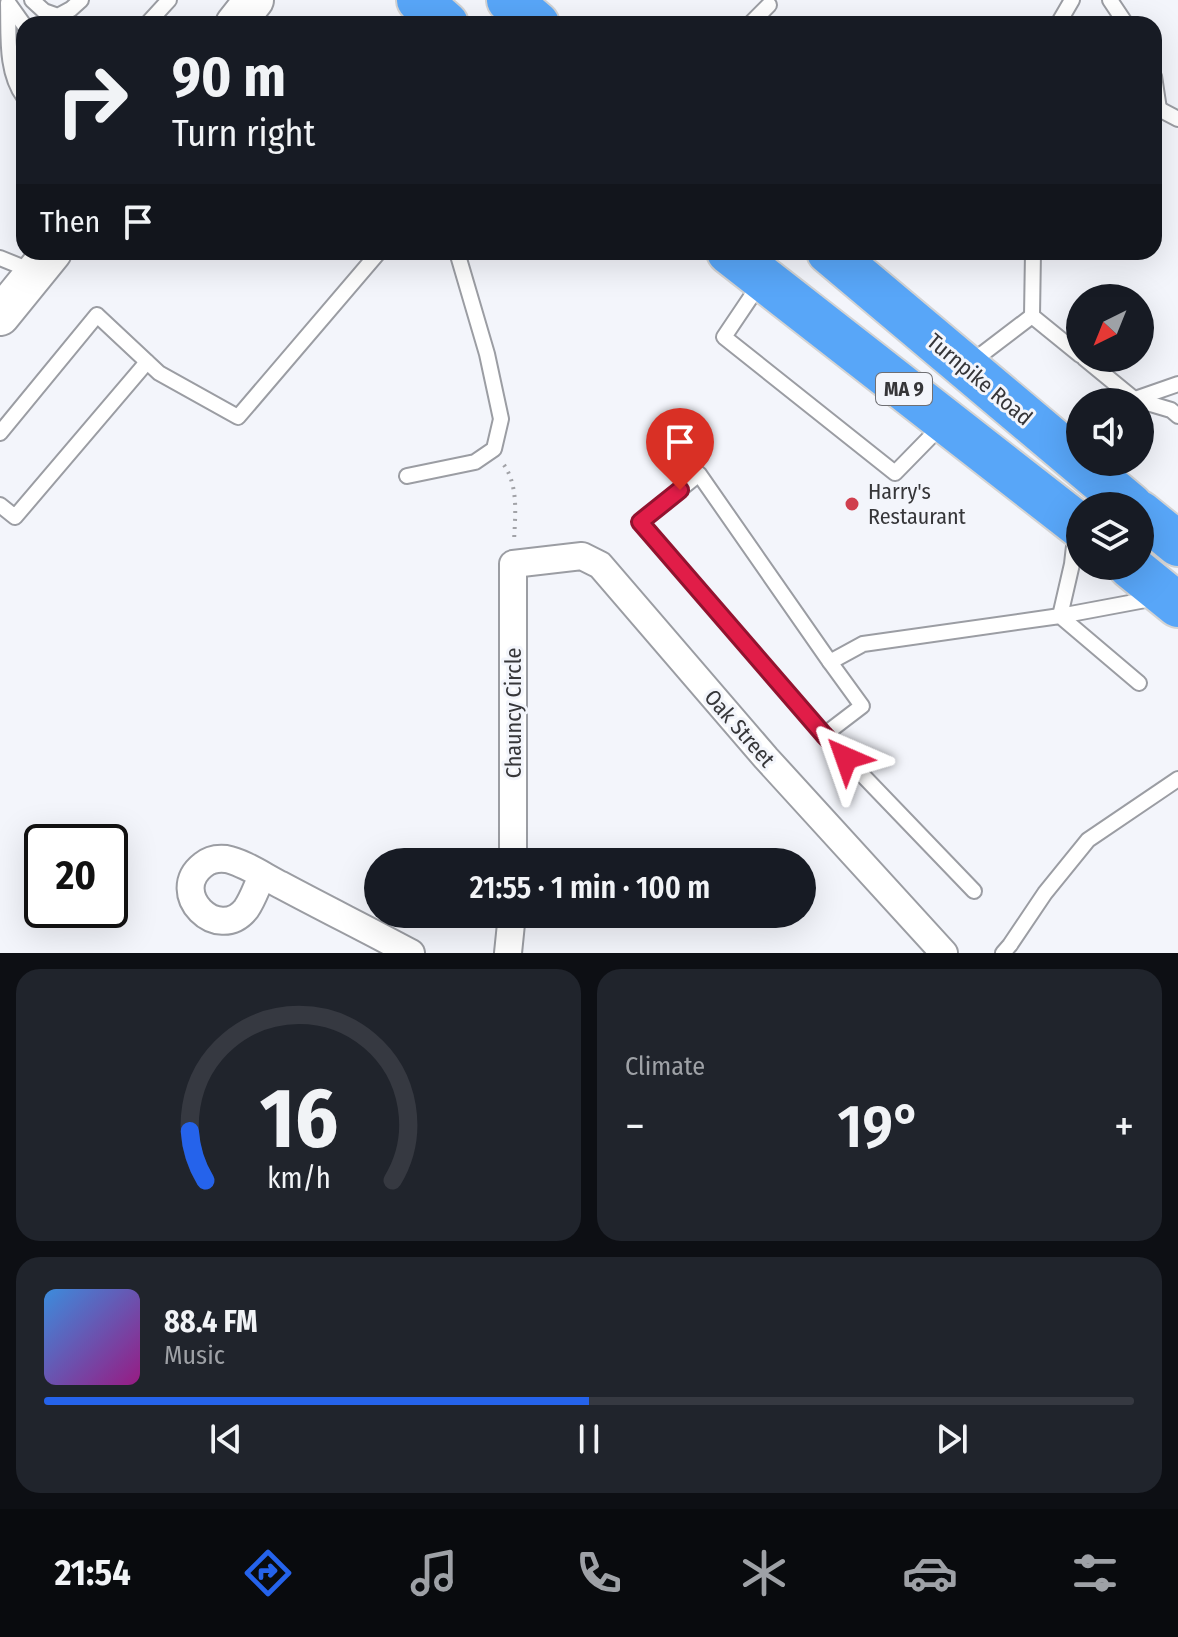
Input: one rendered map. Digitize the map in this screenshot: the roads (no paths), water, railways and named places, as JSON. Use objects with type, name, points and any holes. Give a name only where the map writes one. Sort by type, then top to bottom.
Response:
[{"type":"highway","points":[[419,0],[437,16]]},
{"type":"highway","name":"MA 9","points":[[739,260],[1066,516]]},
{"type":"highway","name":"Turnpike Road","points":[[839,260],[1066,444]]},
{"type":"highway","name":"Turnpike Road","points":[[1103,476],[1118,492]]},
{"type":"highway","points":[[1154,524],[1178,544]]},
{"type":"highway","points":[[1148,580],[1173,600]]},
{"type":"street","points":[[241,16],[254,0]]},
{"type":"street","points":[[0,316],[44,262]]},
{"type":"street","name":"Oak Street","points":[[513,564],[582,556],[600,565],[775,768],[944,953]]},
{"type":"street","name":"Chauncy Circle","points":[[513,564],[513,848]]},
{"type":"street","points":[[262,876],[411,953]]},
{"type":"street","points":[[508,953],[511,928]]},
{"type":"lane","points":[[32,0],[44,11],[58,16],[81,0]]},
{"type":"lane","points":[[154,16],[169,0]]},
{"type":"lane","points":[[8,1],[11,66],[16,85]]},
{"type":"lane","points":[[22,260],[44,262]]},
{"type":"lane","points":[[0,433],[97,315],[159,373],[238,417],[372,260]]},
{"type":"lane","points":[[407,476],[475,462],[494,449],[501,419],[487,354],[459,260]]},
{"type":"lane","points":[[1032,316],[1033,260]]},
{"type":"lane","points":[[764,279],[724,337],[895,473],[945,421]]},
{"type":"lane","points":[[966,366],[1032,316]]},
{"type":"lane","points":[[1032,316],[1066,343]]},
{"type":"lane","points":[[0,505],[15,517],[147,362]]},
{"type":"lane","points":[[1101,372],[1119,388]]},
{"type":"lane","points":[[1154,393],[1178,384]]},
{"type":"lane","points":[[1154,406],[1171,410],[1178,416]]},
{"type":"lane","points":[[824,735],[862,706],[699,474],[640,522],[824,735],[974,891]]},
{"type":"lane","points":[[1060,616],[1068,580]]},
{"type":"lane","points":[[830,662],[863,644],[1173,600]]},
{"type":"lane","points":[[1060,616],[1139,683]]},
{"type":"lane","points":[[1003,953],[1045,893],[1088,840],[1178,779]]},
{"type":"place","name":"Harry's Restaurant","points":[[852,504]]}]
